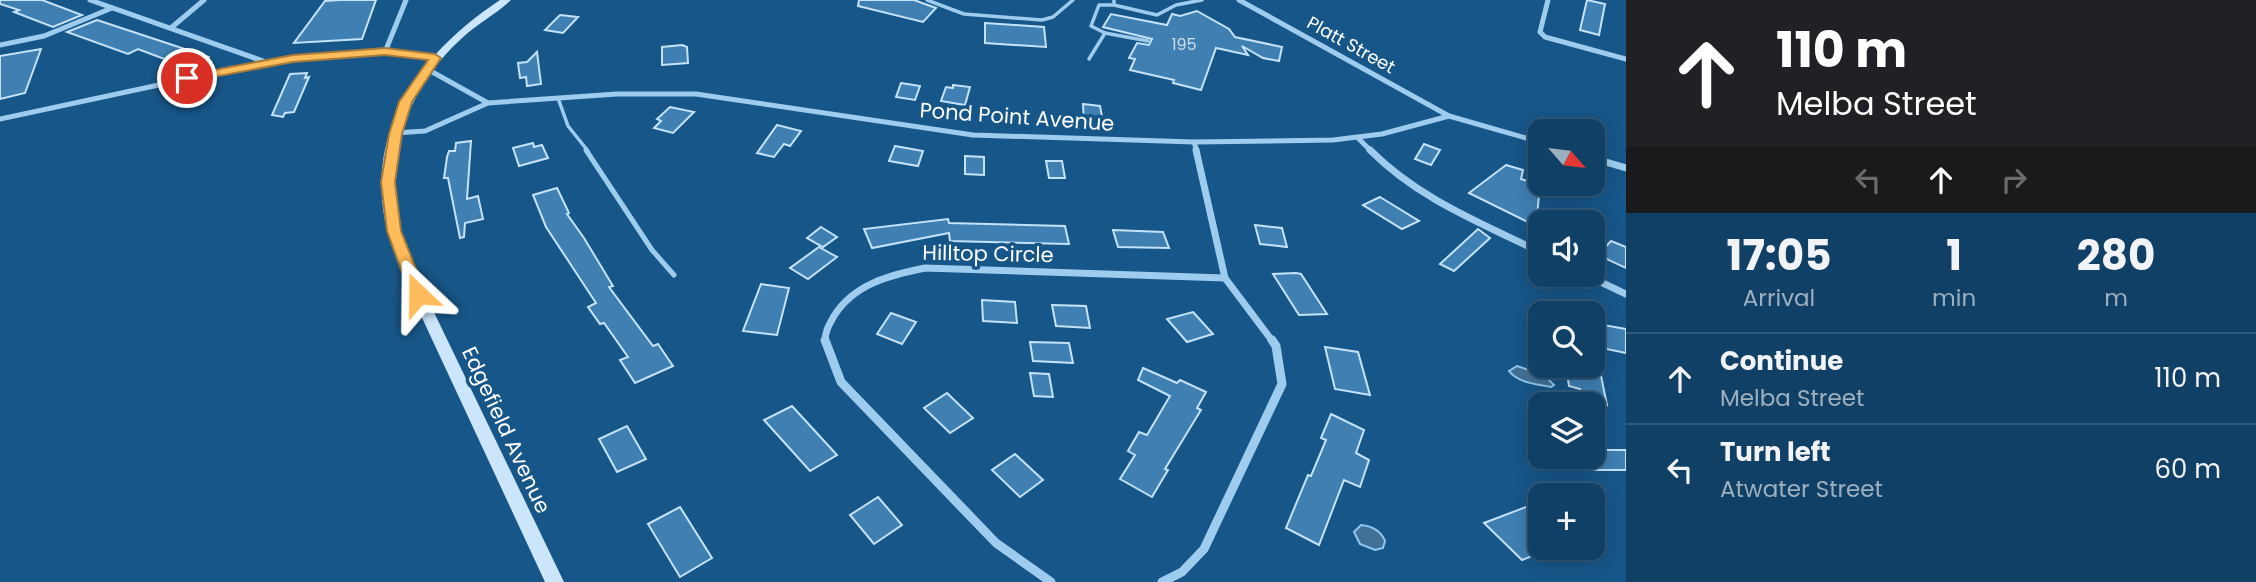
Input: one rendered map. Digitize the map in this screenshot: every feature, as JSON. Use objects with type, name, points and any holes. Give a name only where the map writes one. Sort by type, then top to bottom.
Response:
[{"type":"main road","name":"Edgefield Avenue","points":[[506,0],[477,20],[435,58],[405,102],[395,134],[388,182],[389,205],[400,251],[555,582]]},
{"type":"street","points":[[90,0],[266,62]]},
{"type":"street","points":[[172,27],[204,0]]},
{"type":"street","points":[[385,52],[406,0]]},
{"type":"street","name":"Platt Street","points":[[1239,0],[1449,116]]},
{"type":"street","points":[[1548,0],[1540,32],[1550,40],[1626,59]]},
{"type":"street","points":[[0,45],[44,36],[113,8]]},
{"type":"street","points":[[0,118],[266,62],[385,52],[435,58]]},
{"type":"street","points":[[427,69],[488,103]]},
{"type":"street","name":"Pond Point Avenue","points":[[395,134],[425,131],[488,103],[617,94],[696,94],[945,133],[1067,140],[1194,142],[1358,138],[1449,116],[1528,139]]},
{"type":"street","points":[[1358,138],[1388,168],[1427,197],[1528,246]]},
{"type":"street","points":[[1162,582],[1182,572],[1203,549],[1282,384],[1276,346],[1225,278],[1218,256],[1207,189],[1194,142]]},
{"type":"street","points":[[1605,162],[1626,168]]},
{"type":"street","name":"Hilltop Circle","points":[[1051,582],[996,543],[841,383],[829,354],[825,334],[834,316],[851,296],[871,284],[894,274],[925,268],[1225,278]]},
{"type":"street","points":[[1605,284],[1626,294]]},
{"type":"lane","points":[[927,0],[964,14],[1041,20],[1053,17],[1073,0]]},
{"type":"lane","points":[[1148,41],[1105,33],[1091,26],[1099,5],[1114,2],[1157,15],[1177,5],[1202,1]]},
{"type":"lane","points":[[1089,59],[1105,33]]},
{"type":"lane","points":[[558,98],[568,126],[600,167],[652,250],[674,275]]},
{"type":"water","points":[[1517,366],[1528,370],[1528,378],[1547,378],[1554,385],[1551,387],[1528,382],[1509,371]]},
{"type":"water","points":[[1361,525],[1381,534],[1385,541],[1383,548],[1375,550],[1360,544],[1354,532]]},
{"type":"building","points":[[0,0],[42,0],[82,15],[53,27],[14,12],[19,10],[0,4]]},
{"type":"building","points":[[376,0],[362,39],[294,43],[325,1]]},
{"type":"building","points":[[859,0],[914,0],[936,8],[923,22],[858,6]]},
{"type":"building","points":[[1587,0],[1605,4],[1599,35],[1580,30]]},
{"type":"building","points":[[1197,11],[1229,29],[1235,37],[1282,47],[1279,61],[1263,58],[1242,46],[1248,55],[1216,48],[1201,90],[1173,83],[1174,80],[1130,70],[1135,59],[1129,58],[1137,43],[1149,45],[1152,39],[1103,27],[1111,14],[1167,25],[1172,14],[1180,16]]},
{"type":"building","points":[[560,15],[578,17],[563,33],[545,30]]},
{"type":"building","points":[[97,20],[209,57],[208,62],[167,60],[138,49],[128,54],[67,32]]},
{"type":"building","points":[[985,23],[1044,27],[1046,47],[985,43]]},
{"type":"building","points":[[662,47],[687,47],[688,63],[662,65]]},
{"type":"building","points":[[41,49],[25,93],[0,99],[0,56]]},
{"type":"building","points":[[537,52],[541,84],[527,86],[526,77],[520,78],[518,63],[527,62]]},
{"type":"building","points":[[307,73],[305,78],[309,77],[294,112],[285,113],[283,117],[272,115],[290,74]]},
{"type":"building","points":[[901,83],[920,86],[915,100],[896,97]]},
{"type":"building","points":[[953,85],[970,87],[965,105],[941,101],[946,87],[953,88]]},
{"type":"building","points":[[1083,104],[1100,106],[1103,122],[1099,122],[1099,125],[1084,124]]},
{"type":"building","points":[[670,107],[694,112],[673,133],[654,128],[661,121],[657,119]]},
{"type":"building","points":[[777,125],[801,131],[790,146],[784,144],[774,157],[757,153]]},
{"type":"building","points":[[471,141],[467,199],[478,196],[483,219],[465,223],[464,237],[460,238],[448,178],[444,178],[449,151],[455,151],[456,143]]},
{"type":"building","points":[[533,143],[534,147],[542,145],[548,158],[519,166],[513,148]]},
{"type":"building","points":[[1424,144],[1440,150],[1431,165],[1415,159]]},
{"type":"building","points":[[895,146],[923,151],[918,166],[889,161]]},
{"type":"building","points":[[965,156],[984,157],[984,175],[965,174]]},
{"type":"building","points":[[1046,161],[1062,161],[1065,178],[1049,178]]},
{"type":"building","points":[[1506,165],[1523,170],[1521,179],[1528,181],[1528,196],[1539,196],[1538,210],[1528,210],[1528,222],[1469,193]]},
{"type":"building","points":[[557,188],[569,213],[567,214],[613,286],[609,287],[653,346],[658,344],[673,366],[635,383],[620,360],[628,357],[604,323],[600,324],[588,307],[596,303],[546,227],[533,195]]},
{"type":"building","points":[[1380,197],[1419,221],[1402,229],[1363,205]]},
{"type":"building","points":[[948,219],[949,223],[1065,226],[1069,244],[950,241],[949,233],[872,248],[864,229]]},
{"type":"building","points":[[1255,225],[1282,228],[1287,247],[1260,244]]},
{"type":"building","points":[[821,227],[837,237],[823,247],[807,238]]},
{"type":"building","points":[[1478,229],[1490,238],[1454,271],[1440,264]]},
{"type":"building","points":[[1113,230],[1163,232],[1169,248],[1118,247]]},
{"type":"building","points":[[1611,241],[1626,247],[1626,268],[1605,258],[1605,247]]},
{"type":"building","points":[[819,247],[837,257],[808,279],[790,268]]},
{"type":"building","points":[[1273,274],[1301,274],[1327,314],[1299,315]]},
{"type":"building","points":[[761,284],[789,288],[777,335],[743,331]]},
{"type":"building","points":[[982,300],[1015,302],[1017,323],[983,321]]},
{"type":"building","points":[[1052,305],[1086,306],[1090,328],[1056,326]]},
{"type":"building","points":[[1193,312],[1213,334],[1187,342],[1167,319]]},
{"type":"building","points":[[891,313],[916,322],[902,344],[877,334]]},
{"type":"building","points":[[1605,325],[1626,329],[1626,353],[1605,349]]},
{"type":"building","points":[[1030,342],[1069,343],[1073,363],[1033,361]]},
{"type":"building","points":[[1325,347],[1358,352],[1370,395],[1335,389]]},
{"type":"building","points":[[1143,368],[1206,392],[1197,408],[1201,410],[1165,469],[1168,470],[1152,497],[1120,479],[1135,455],[1128,451],[1139,432],[1147,435],[1170,396],[1138,380]]},
{"type":"building","points":[[1030,373],[1049,374],[1053,397],[1034,396]]},
{"type":"building","points":[[1568,378],[1601,378],[1604,392],[1581,392],[1580,389],[1569,386]]},
{"type":"building","points":[[947,393],[973,418],[950,433],[924,408]]},
{"type":"building","points":[[792,406],[837,455],[810,471],[764,420]]},
{"type":"building","points":[[1331,414],[1364,430],[1356,453],[1369,460],[1360,487],[1344,480],[1319,545],[1286,528],[1326,440],[1321,438]]},
{"type":"building","points":[[627,426],[646,459],[617,472],[599,439]]},
{"type":"building","points":[[1605,450],[1626,450],[1626,470],[1592,470],[1605,469]]},
{"type":"building","points":[[1015,454],[1043,480],[1020,497],[992,470]]},
{"type":"building","points":[[878,497],[902,525],[874,544],[850,515]]},
{"type":"building","points":[[1528,506],[1528,558],[1522,560],[1484,523]]},
{"type":"building","points":[[680,507],[712,558],[680,577],[648,524]]},
{"type":"route","points":[[187,78],[293,58],[385,52],[435,58],[405,102],[395,134],[388,182],[394,231],[418,294]]}]
